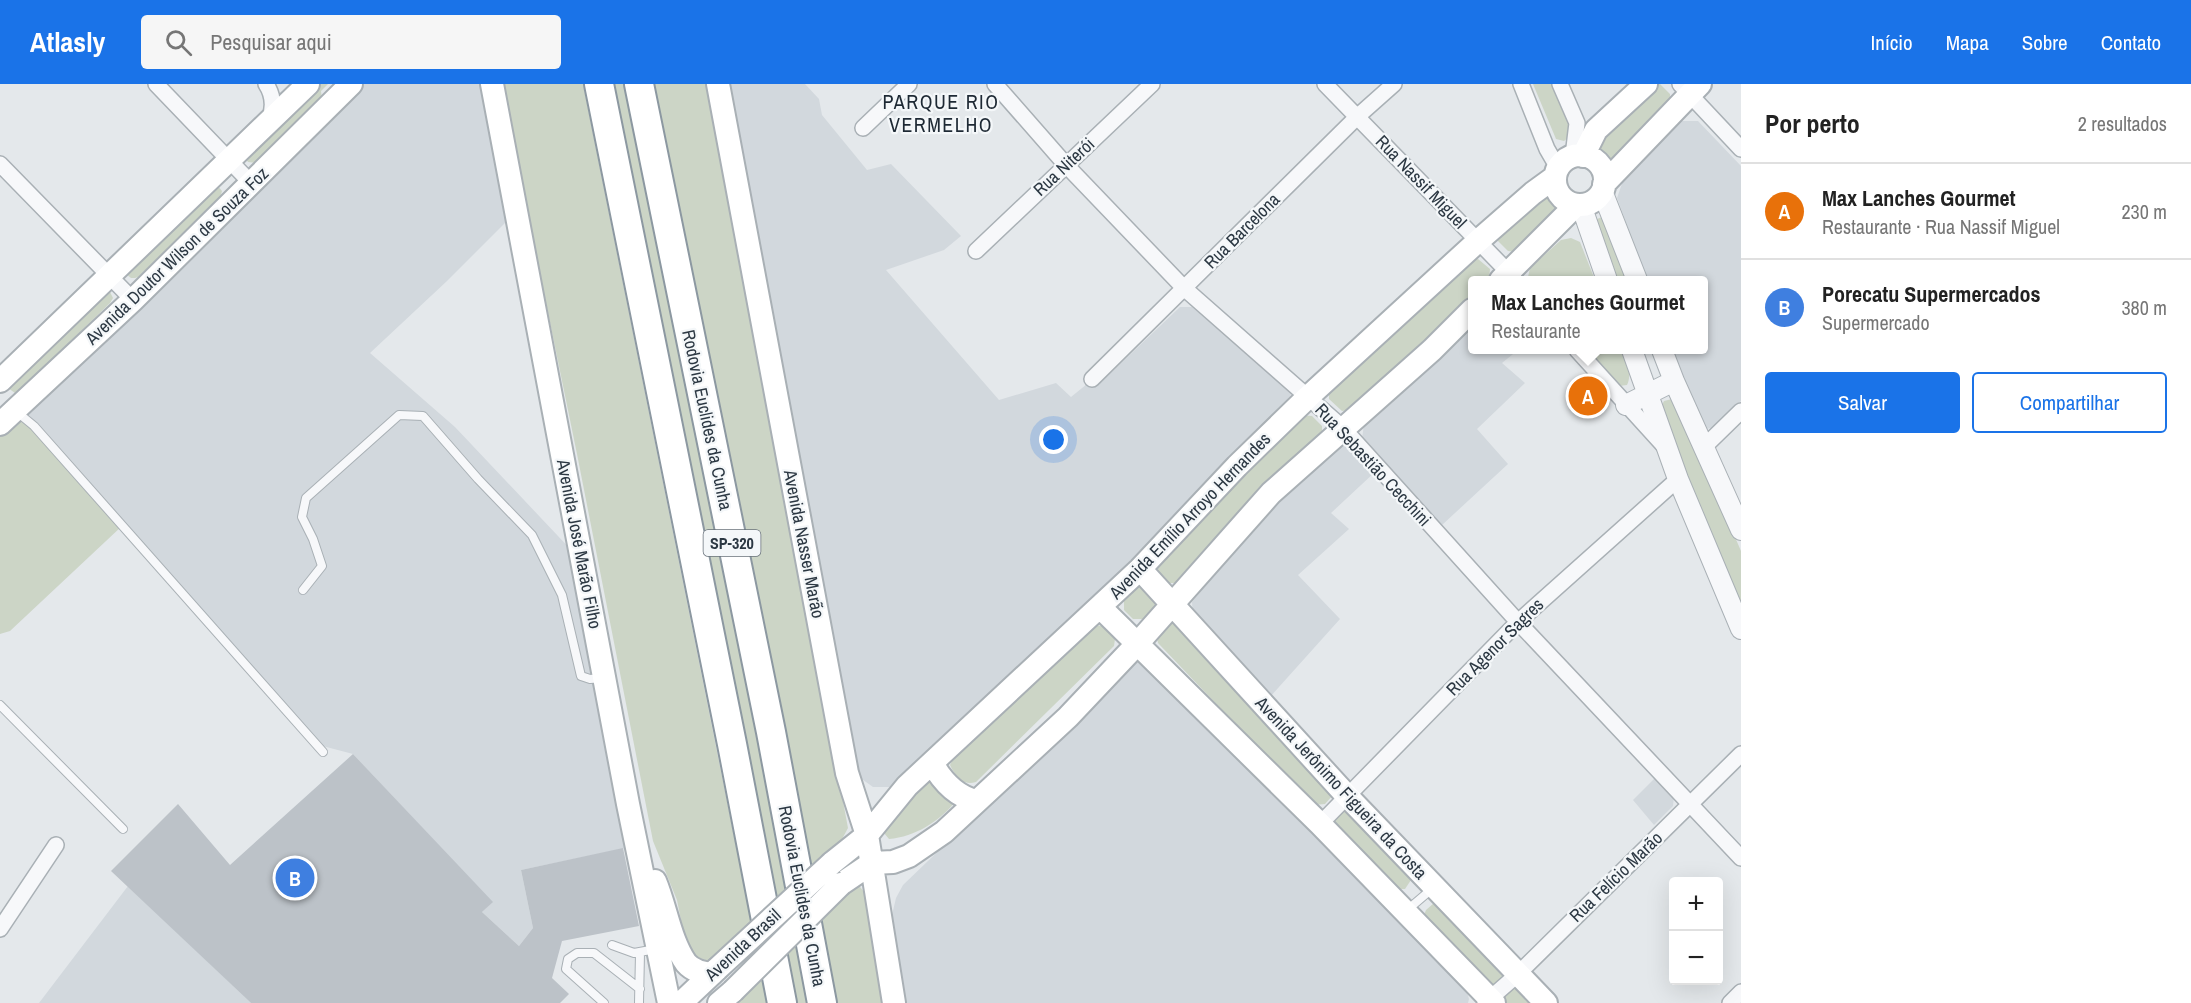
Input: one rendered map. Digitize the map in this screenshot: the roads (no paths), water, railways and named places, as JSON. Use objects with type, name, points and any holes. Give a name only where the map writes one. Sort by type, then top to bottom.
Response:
[{"type":"highway","name":"SP-320","points":[[599,84],[782,1003]]},
{"type":"highway","name":"Rodovia Euclides da Cunha","points":[[639,84],[771,732],[822,1003]]},
{"type":"main road","name":"Avenida Doutor Wilson de Souza Foz","points":[[0,381],[308,84]]},
{"type":"main road","points":[[329,106],[329,92],[336,84]]},
{"type":"main road","name":"Avenida Doutor Wilson de Souza Foz","points":[[5,410],[133,300],[351,84]]},
{"type":"main road","name":"Avenida José Marão Filho","points":[[492,84],[628,804],[649,951],[669,1003]]},
{"type":"main road","name":"Avenida Nasser Marão","points":[[718,84],[847,773],[867,835],[894,1003]]},
{"type":"main road","name":"Avenida Emílio Arroyo Hernandes","points":[[832,863],[867,835],[907,786],[1140,569],[1237,466],[1308,397],[1478,241],[1567,164],[1596,129],[1646,84]]},
{"type":"main road","points":[[1603,187],[1604,174],[1600,165],[1592,159],[1567,164],[1558,192],[1569,203],[1578,205],[1595,200],[1603,187],[1690,87]]},
{"type":"main road","points":[[1511,276],[1578,205]]},
{"type":"main road","points":[[872,863],[893,862],[909,856],[944,832],[1068,717],[1138,643],[1271,493],[1432,350],[1468,314]]},
{"type":"main road","name":"Avenida Jerônimo Figueira da Costa","points":[[1140,569],[1348,797],[1546,1003]]},
{"type":"main road","name":"Avenida Jerônimo Figueira da Costa","points":[[1100,607],[1406,911],[1490,1002]]},
{"type":"main road","points":[[932,763],[951,788],[966,799],[976,801]]},
{"type":"main road","points":[[628,804],[676,943],[687,964],[700,973],[714,972]]},
{"type":"main road","name":"Avenida Brasil","points":[[681,1003],[832,863]]},
{"type":"main road","name":"Avenida Brasil","points":[[726,997],[841,884],[872,863]]},
{"type":"street","points":[[156,84],[252,184]]},
{"type":"street","points":[[266,84],[270,90],[273,105],[269,122]]},
{"type":"street","points":[[863,128],[909,84]]},
{"type":"street","name":"Rua Sebastião Cecchini","points":[[995,84],[1066,165],[1184,288],[1343,428],[1518,622],[1741,858]]},
{"type":"street","name":"Rua Niterói","points":[[976,251],[1152,84]]},
{"type":"street","name":"Rua Nassif Miguel","points":[[1325,84],[1478,241],[1507,276]]},
{"type":"street","name":"Rua Barcelona","points":[[1092,379],[1358,116],[1394,84]]},
{"type":"street","points":[[1521,84],[1547,149],[1567,164],[1577,123],[1560,84]]},
{"type":"street","points":[[1690,87],[1741,149]]},
{"type":"street","points":[[0,164],[133,300]]},
{"type":"street","points":[[1603,187],[1636,276]]},
{"type":"street","points":[[1578,205],[1605,276]]},
{"type":"street","points":[[1581,354],[1667,449]]},
{"type":"street","points":[[1633,354],[1678,479],[1741,629]]},
{"type":"street","points":[[1664,354],[1736,513],[1741,530]]},
{"type":"street","points":[[1626,405],[1674,381]]},
{"type":"street","points":[[1704,447],[1741,411]]},
{"type":"street","name":"Rua Agenor Sagres","points":[[1320,824],[1518,622],[1678,479]]},
{"type":"street","name":"Rua Felício Marão","points":[[1490,1002],[1741,754]]},
{"type":"street","points":[[0,929],[56,845]]},
{"type":"street","points":[[1730,1003],[1741,992]]},
{"type":"lane","points":[[5,410],[34,426],[323,752]]},
{"type":"lane","points":[[303,590],[322,566],[314,538],[302,517],[306,498],[399,415],[423,416],[532,536],[562,595],[581,676],[590,679],[604,678]]},
{"type":"lane","points":[[0,705],[123,829]]},
{"type":"lane","points":[[1406,911],[1435,887]]},
{"type":"lane","points":[[612,945],[634,953],[649,951],[639,1003]]},
{"type":"lane","points":[[604,1003],[566,969],[568,959],[577,953],[594,953],[640,989]]},
{"type":"place","name":"Max Lanches Gourmet","points":[[1588,396]]},
{"type":"place","name":"Porecatu Supermercados","points":[[295,878]]},
{"type":"district","name":"PARQUE RIO VERMELHO","points":[[941,114]]}]
